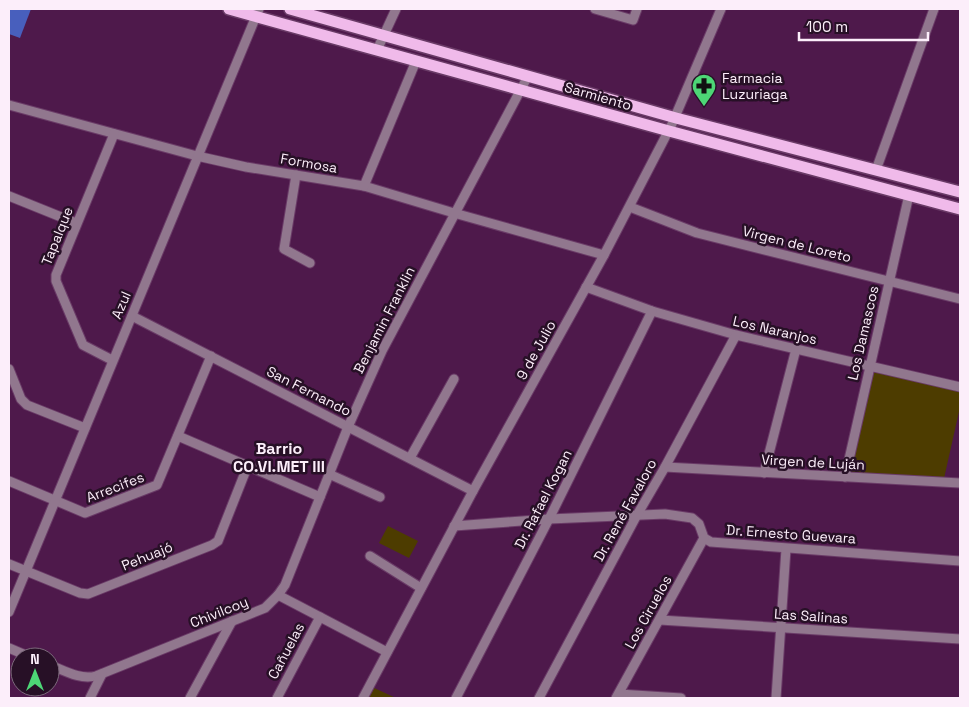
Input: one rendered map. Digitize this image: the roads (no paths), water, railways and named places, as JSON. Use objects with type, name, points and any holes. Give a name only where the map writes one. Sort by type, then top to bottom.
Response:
[{"type":"main road","name":"Sarmiento","points":[[230,9],[257,13],[377,50],[520,90],[909,196],[960,208]]},
{"type":"main road","name":"Sarmiento","points":[[290,9],[676,118],[960,192]]},
{"type":"street","points":[[377,50],[396,9]]},
{"type":"street","points":[[595,9],[632,20],[637,9]]},
{"type":"street","name":"9 de Julio","points":[[363,698],[473,491],[630,207],[676,118],[720,9]]},
{"type":"street","points":[[876,170],[934,9]]},
{"type":"street","name":"Azul","points":[[9,612],[257,13]]},
{"type":"street","points":[[364,186],[416,61]]},
{"type":"street","name":"Benjamin Franklin","points":[[285,585],[348,427],[382,350],[528,76]]},
{"type":"street","name":"Formosa","points":[[9,105],[198,156],[364,186],[604,255]]},
{"type":"street","name":"Tapalque","points":[[112,360],[83,345],[56,281],[56,275],[114,134]]},
{"type":"street","points":[[296,175],[284,248],[310,263]]},
{"type":"street","points":[[9,196],[76,223]]},
{"type":"street","name":"Los Damascos","points":[[845,477],[909,196]]},
{"type":"street","name":"Virgen de Loreto","points":[[630,207],[697,233],[960,299]]},
{"type":"street","name":"Los Naranjos","points":[[586,287],[652,310],[736,335],[960,387]]},
{"type":"street","name":"Dr. Rafael Kogan","points":[[456,698],[549,519],[652,310]]},
{"type":"street","name":"San Fernando","points":[[132,316],[473,491]]},
{"type":"street","name":"Dr. René Favaloro","points":[[539,698],[736,335]]},
{"type":"street","points":[[764,473],[796,349]]},
{"type":"street","name":"Arrecifes","points":[[9,481],[85,513],[157,485],[211,356]]},
{"type":"street","points":[[9,369],[21,399],[27,405],[85,428]]},
{"type":"street","points":[[410,458],[454,379]]},
{"type":"street","points":[[178,436],[320,496]]},
{"type":"street","name":"Pehuajó","points":[[9,564],[80,593],[88,594],[212,545],[218,541],[248,465]]},
{"type":"street","name":"Virgen de Luján","points":[[665,467],[960,484]]},
{"type":"street","points":[[329,474],[380,497]]},
{"type":"street","points":[[454,526],[549,519],[665,514],[692,518],[699,524],[704,538]]},
{"type":"street","name":"Dr. Ernesto Guevara","points":[[704,538],[710,542],[960,560]]},
{"type":"street","name":"Los Ciruelos","points":[[617,696],[704,538]]},
{"type":"street","points":[[776,698],[786,548]]},
{"type":"street","points":[[370,556],[421,588]]},
{"type":"street","name":"Chivilcoy","points":[[60,669],[79,677],[90,678],[102,674],[265,608],[285,585]]},
{"type":"street","points":[[278,595],[387,652]]},
{"type":"street","name":"Cañuelas","points":[[277,698],[320,617]]},
{"type":"street","name":"Las Salinas","points":[[660,620],[960,639]]},
{"type":"street","points":[[190,698],[232,621]]},
{"type":"street","points":[[90,698],[102,674]]},
{"type":"street","points":[[617,696],[681,698]]},
{"type":"place","name":"Farmacia Luzuriaga","points":[[704,107]]},
{"type":"district","name":"Barrio CO.VI.MET III","points":[[279,457]]}]
